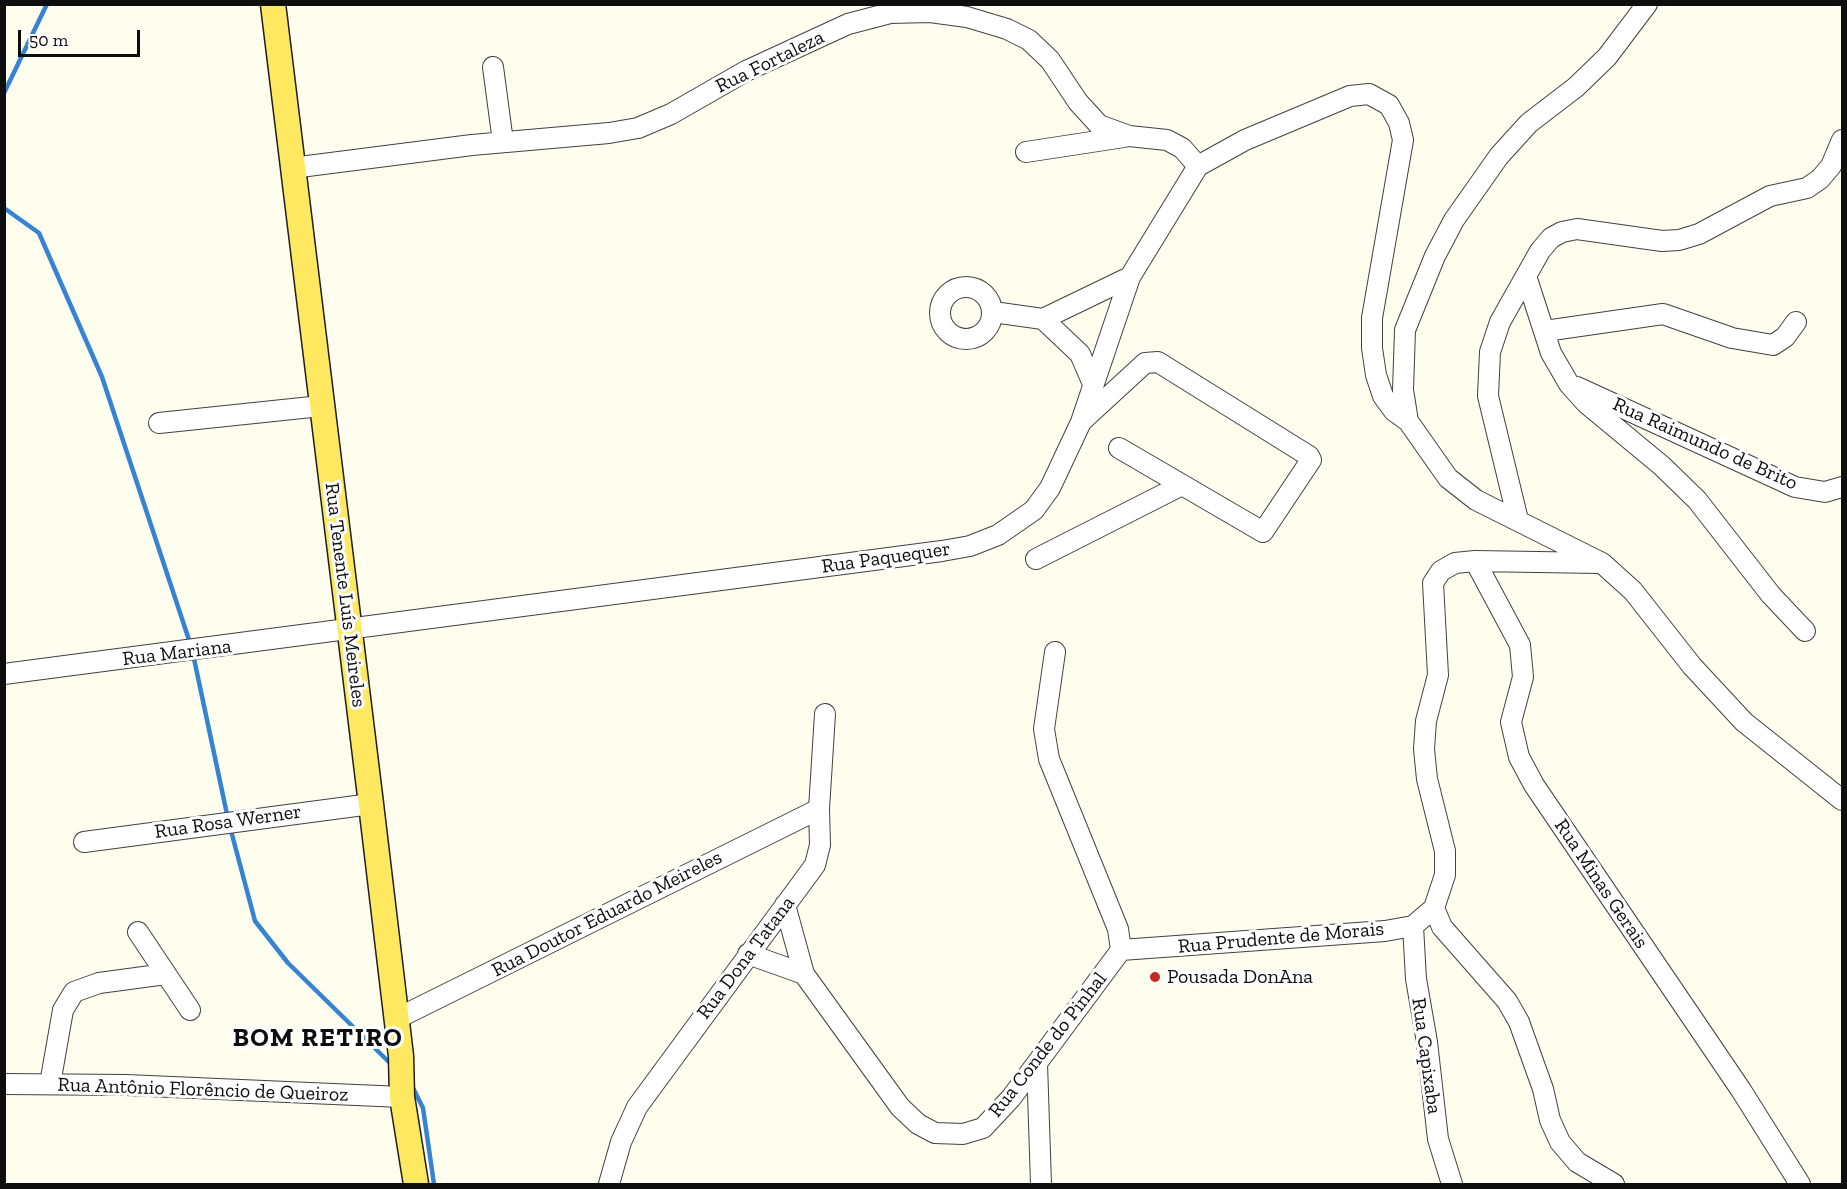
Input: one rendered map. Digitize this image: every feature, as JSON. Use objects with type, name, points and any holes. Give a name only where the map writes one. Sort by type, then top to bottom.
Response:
[{"type":"main road","name":"Rua Tenente Luís Meireles","points":[[273,4],[401,1056],[402,1091],[416,1185]]},
{"type":"street","points":[[1408,421],[1403,390],[1405,330],[1435,256],[1454,220],[1499,156],[1529,123],[1576,87],[1607,57],[1647,4]]},
{"type":"street","name":"Rua Fortaleza","points":[[292,168],[638,128],[670,114],[746,71],[848,24],[890,14],[930,12],[967,17],[1007,29],[1029,40],[1050,60],[1090,117],[1107,130],[1130,136],[1167,140],[1182,147],[1198,166]]},
{"type":"street","points":[[493,67],[503,142]]},
{"type":"street","points":[[1198,166],[1245,140],[1350,96],[1369,94],[1389,105],[1399,123],[1403,140],[1372,318],[1372,348],[1376,375],[1383,396],[1394,411],[1408,421],[1449,478],[1476,500],[1602,563],[1633,591],[1692,666],[1744,722],[1842,800]]},
{"type":"street","points":[[1026,152],[1130,136]]},
{"type":"street","points":[[1518,520],[1488,396],[1490,352],[1500,322],[1540,251],[1551,238],[1577,229],[1599,230],[1662,241],[1679,240],[1699,234],[1770,196],[1807,188],[1820,179],[1831,166],[1842,140]]},
{"type":"street","name":"Rua Paquequer","points":[[349,631],[970,546],[998,535],[1034,510],[1050,488],[1082,422],[1130,277],[1198,166]]},
{"type":"street","points":[[1526,276],[1551,353],[1569,384],[1586,404],[1662,466],[1697,500],[1771,595],[1805,631]]},
{"type":"street","points":[[993,312],[1043,319],[1130,277]]},
{"type":"street","points":[[1545,330],[1663,314],[1732,338],[1773,345],[1785,337],[1796,322]]},
{"type":"street","points":[[1043,319],[1080,354],[1093,384]]},
{"type":"street","points":[[1082,422],[1145,363],[1158,362],[1309,456],[1311,460],[1263,532],[1180,486],[1119,448]]},
{"type":"street","name":"Rua Raimundo de Brito","points":[[1569,384],[1795,487],[1826,492],[1842,487]]},
{"type":"street","points":[[159,423],[321,406]]},
{"type":"street","points":[[1036,560],[1180,486]]},
{"type":"street","points":[[1602,563],[1475,561],[1455,563],[1441,571],[1433,583],[1438,675],[1425,721],[1424,749],[1428,778],[1445,851],[1446,875],[1434,908],[1442,927],[1507,1001],[1519,1022],[1543,1089],[1550,1119],[1560,1142],[1577,1162],[1614,1185]]},
{"type":"street","name":"Rua Minas Gerais","points":[[1475,561],[1520,645],[1523,677],[1511,722],[1519,757],[1534,785],[1741,1090],[1800,1185]]},
{"type":"street","name":"Rua Mariana","points":[[4,674],[349,631]]},
{"type":"street","points":[[1055,652],[1044,729],[1049,759],[1118,929],[1121,950]]},
{"type":"street","name":"Rua Dona Tatana","points":[[609,1185],[621,1142],[637,1107],[815,865],[820,845],[819,809],[825,714]]},
{"type":"street","name":"Rua Rosa Werner","points":[[84,842],[371,804]]},
{"type":"street","name":"Rua Doutor Eduardo Meireles","points":[[396,1019],[819,809]]},
{"type":"street","name":"Rua Conde do Pinhal","points":[[785,905],[804,974],[900,1107],[918,1124],[935,1133],[963,1134],[983,1128],[1004,1107],[1121,950]]},
{"type":"street","name":"Rua Prudente de Morais","points":[[1121,950],[1306,938],[1413,926],[1434,908]]},
{"type":"street","name":"Rua Capixaba","points":[[1413,926],[1416,979],[1427,1042],[1438,1139],[1452,1185]]},
{"type":"street","points":[[138,932],[190,1010]]},
{"type":"street","points":[[748,954],[804,974]]},
{"type":"street","points":[[50,1084],[63,1010],[74,992],[99,983],[166,974]]},
{"type":"street","points":[[1037,1063],[1041,1185]]},
{"type":"street","name":"Rua Antônio Florêncio de Queiroz","points":[[4,1084],[126,1084],[402,1091]]},
{"type":"waterway","points":[[4,93],[47,4]]},
{"type":"waterway","points":[[4,208],[39,233],[102,377],[190,643]]},
{"type":"waterway","points":[[193,654],[228,819]]},
{"type":"waterway","points":[[230,827],[255,921],[288,963],[393,1066]]},
{"type":"waterway","points":[[410,1082],[423,1108],[434,1184]]},
{"type":"place","name":"Pousada DonAna","points":[[1155,977]]},
{"type":"district","name":"BOM RETIRO","points":[[318,1039]]}]
